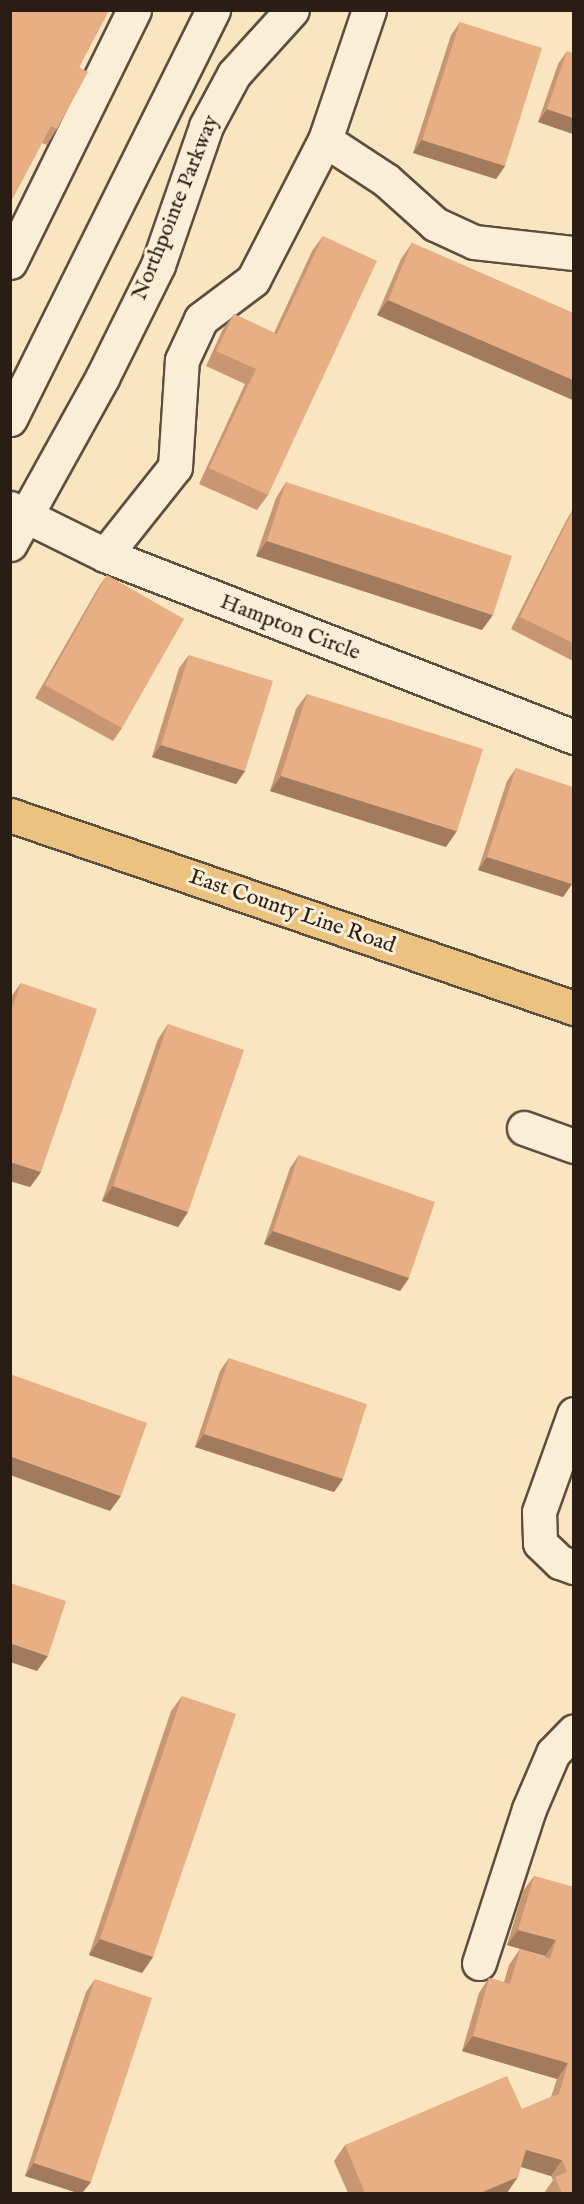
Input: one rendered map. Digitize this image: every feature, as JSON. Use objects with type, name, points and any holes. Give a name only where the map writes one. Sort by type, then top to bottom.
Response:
[{"type":"main road","name":"East County Line Road","points":[[10,815],[573,1008]]},
{"type":"street","points":[[10,262],[134,10]]},
{"type":"street","name":"Northpointe Parkway","points":[[10,419],[213,10]]},
{"type":"street","name":"Northpointe Parkway","points":[[10,544],[19,512],[158,265],[206,126],[234,74],[292,10]]},
{"type":"street","points":[[105,555],[175,467],[182,360],[201,319],[253,280],[325,140],[369,10]]},
{"type":"street","points":[[325,140],[386,180],[435,224],[474,242],[573,253]]},
{"type":"street","name":"Hampton Circle","points":[[19,512],[105,555],[573,737]]},
{"type":"street","points":[[524,1128],[573,1146]]},
{"type":"street","points":[[573,1414],[539,1512],[540,1544],[560,1562],[573,1567]]},
{"type":"street","points":[[479,1963],[529,1809],[553,1753],[573,1731]]},
{"type":"building","points":[[13,10],[109,10],[79,67],[88,72],[57,129],[51,126],[10,203],[10,16]]},
{"type":"building","points":[[460,22],[542,48],[505,166],[422,140]]},
{"type":"building","points":[[567,51],[573,53],[573,118],[547,109]]},
{"type":"building","points":[[323,236],[377,261],[268,495],[209,468],[256,369],[216,351],[234,314],[277,334]]},
{"type":"building","points":[[412,243],[573,313],[573,380],[388,300]]},
{"type":"building","points":[[286,482],[512,556],[493,615],[267,541]]},
{"type":"building","points":[[573,510],[573,643],[520,617]]},
{"type":"building","points":[[107,575],[184,619],[122,728],[45,685]]},
{"type":"building","points":[[189,655],[273,681],[245,771],[161,745]]},
{"type":"building","points":[[307,694],[483,749],[457,831],[281,776]]},
{"type":"building","points":[[516,768],[573,787],[572,884],[487,857]]},
{"type":"building","points":[[21,983],[97,1009],[41,1172],[10,1162],[10,1014]]},
{"type":"building","points":[[168,1024],[244,1050],[188,1212],[113,1186]]},
{"type":"building","points":[[299,1155],[435,1202],[409,1278],[273,1231]]},
{"type":"building","points":[[229,1358],[367,1404],[343,1479],[204,1434]]},
{"type":"building","points":[[10,1374],[147,1423],[121,1496],[10,1456]]},
{"type":"building","points":[[10,1583],[66,1601],[48,1656],[10,1643]]},
{"type":"building","points":[[182,1696],[236,1714],[153,1957],[100,1939]]},
{"type":"building","points":[[534,1876],[573,1887],[573,2193],[562,2193],[555,2177],[567,2172],[562,2160],[526,2150],[518,2177],[480,2193],[365,2193],[345,2145],[507,2076],[522,2109],[559,2094],[568,2063],[473,2036],[489,1978],[510,1984],[520,1949],[550,1959],[556,1940],[518,1930]]},
{"type":"building","points":[[95,1979],[152,1998],[91,2182],[34,2163]]}]
